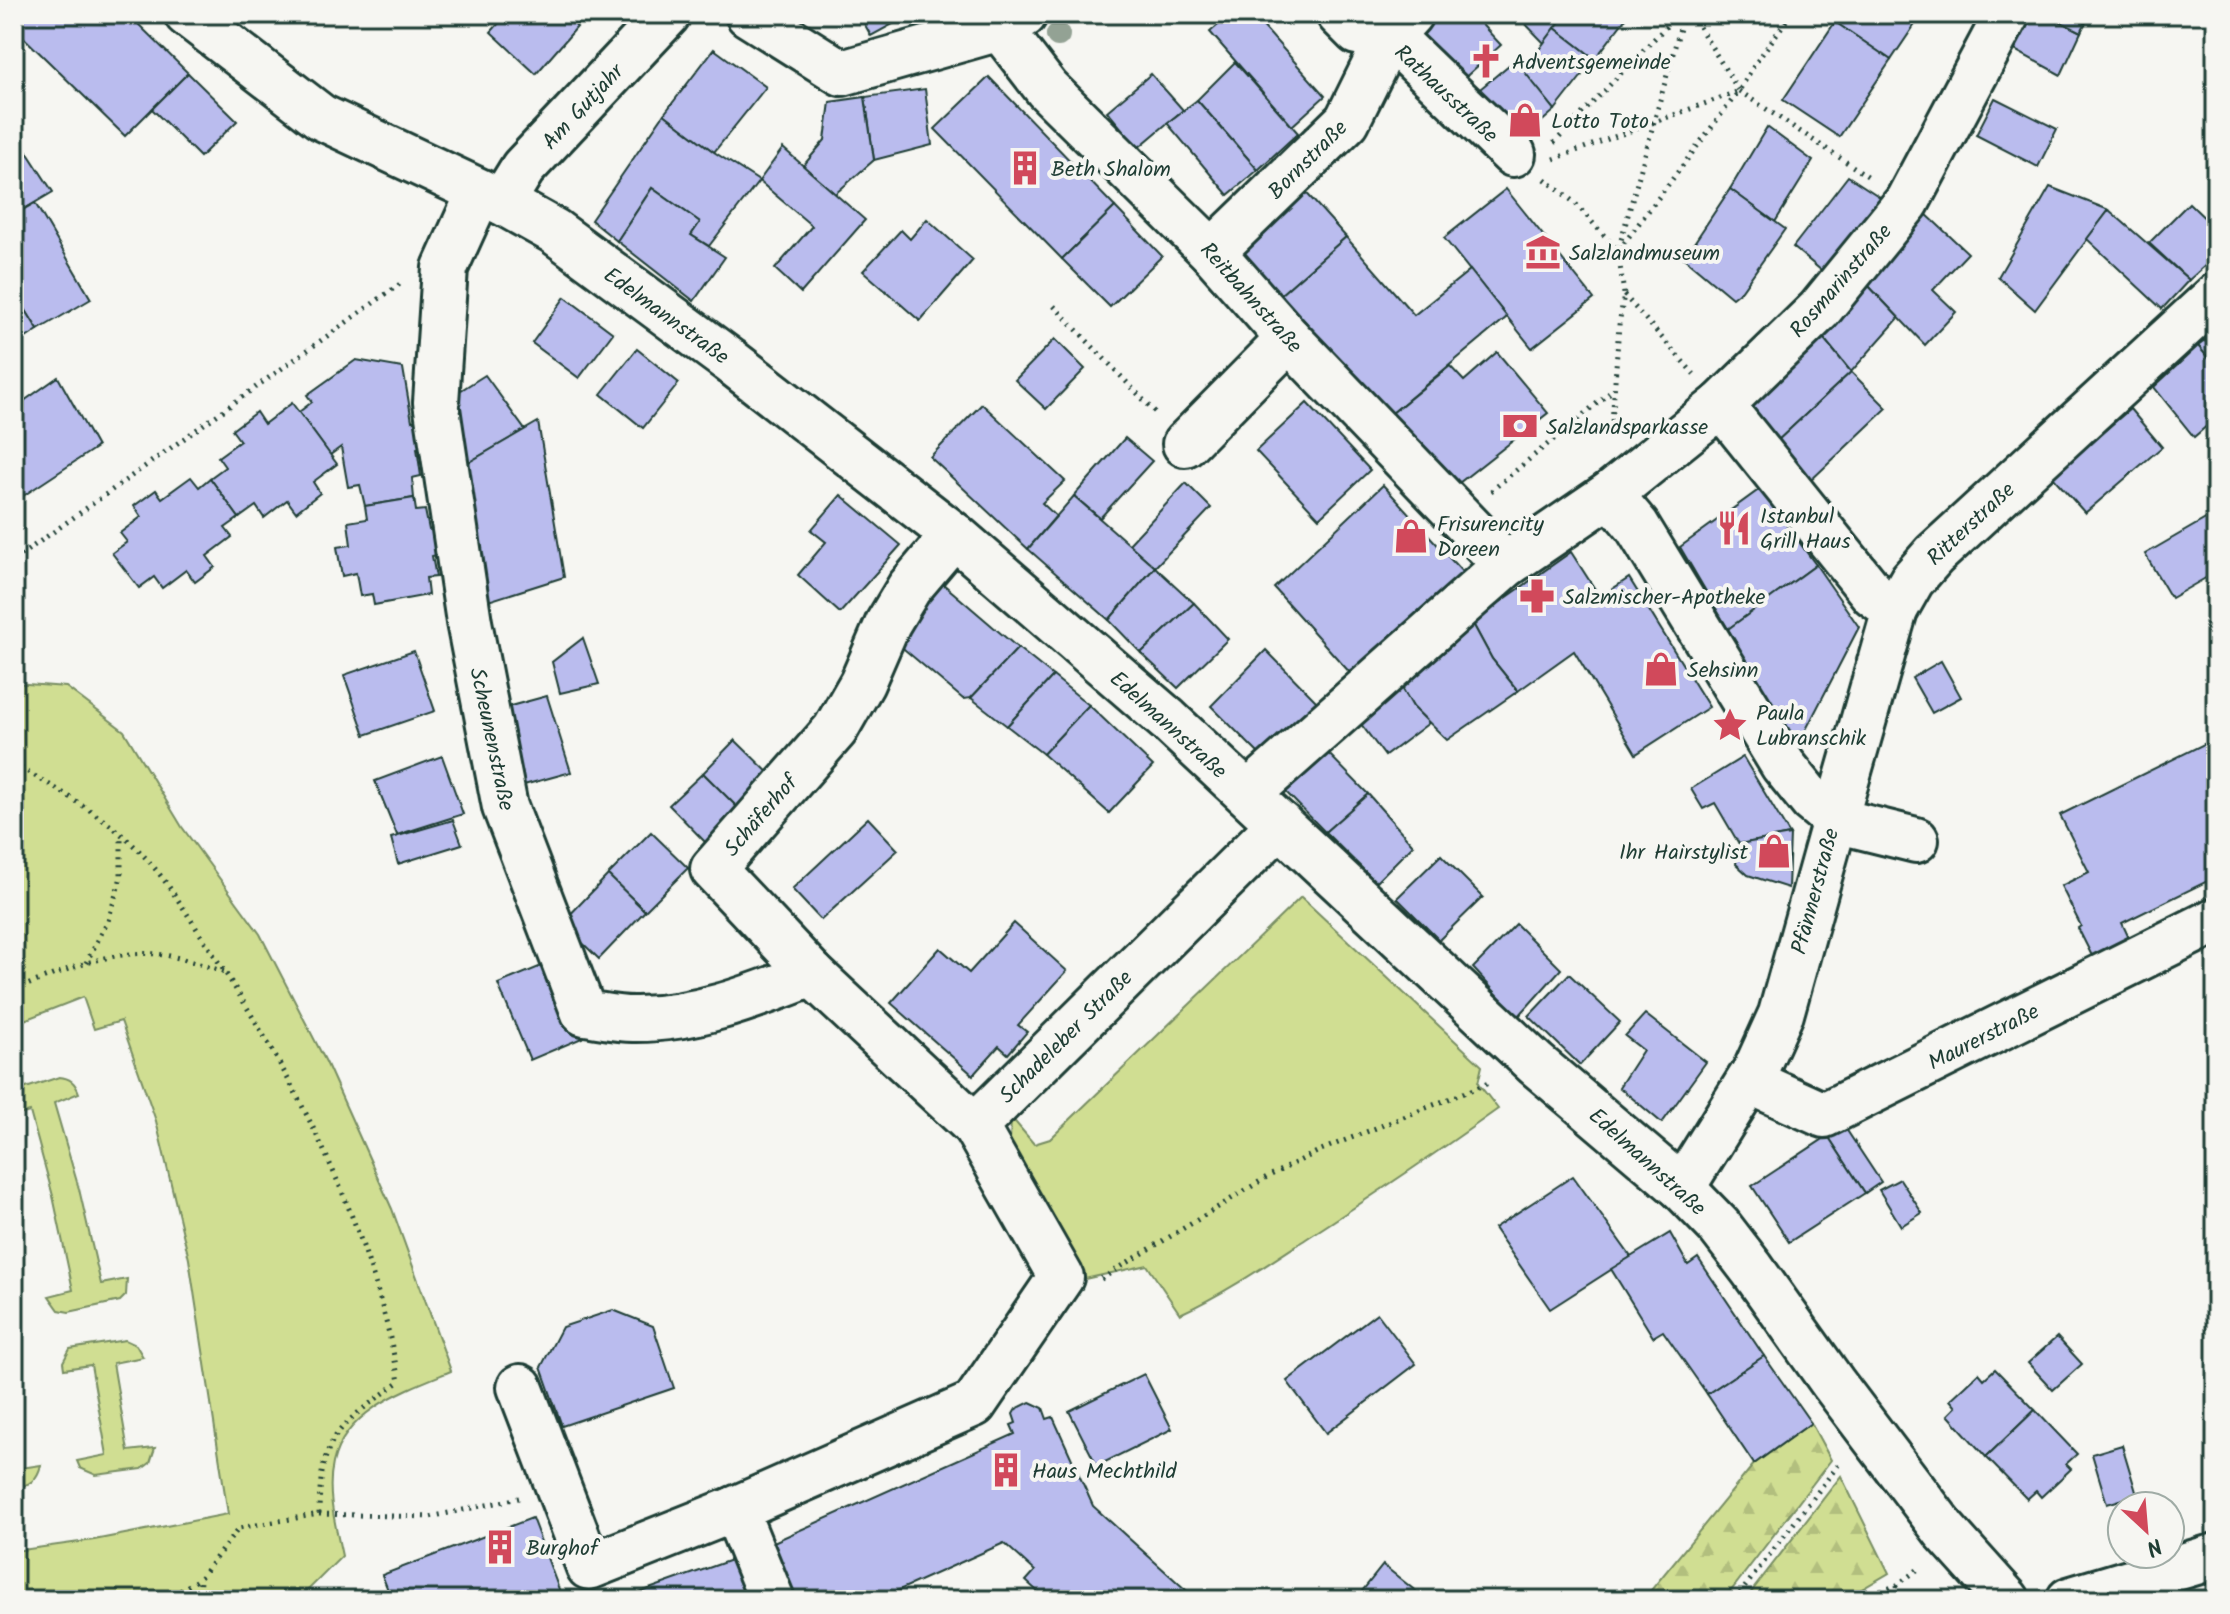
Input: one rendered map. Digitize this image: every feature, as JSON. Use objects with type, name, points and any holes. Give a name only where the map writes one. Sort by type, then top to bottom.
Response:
[{"type":"street","name":"Edelmannstraße","points":[[187,14],[321,117],[554,231],[717,351],[954,535],[1168,720],[1536,1064],[1682,1188],[1719,1226],[1955,1542],[2007,1600]]},
{"type":"street","name":"Am Gutjahr","points":[[490,198],[523,168],[668,14]]},
{"type":"street","points":[[748,14],[842,73],[1013,21]]},
{"type":"street","name":"Rathausstraße","points":[[1339,14],[1357,32],[1399,26],[1405,50],[1522,161]]},
{"type":"street","name":"Rosmarinstraße","points":[[1610,494],[1721,405],[1819,310],[1907,202],[2007,14]]},
{"type":"street","name":"Reitbahnstraße","points":[[1013,21],[1047,89],[1212,252],[1289,339],[1506,565]]},
{"type":"street","name":"Bornstraße","points":[[1212,252],[1347,121],[1399,26]]},
{"type":"street","name":"Scheunenstraße","points":[[490,198],[433,269],[436,402],[469,622],[505,807],[584,1013],[633,1019],[686,1014],[733,1004],[812,974]]},
{"type":"street","name":"Ritterstraße","points":[[1835,820],[1895,610],[1912,580],[1934,555],[2216,296]]},
{"type":"street","points":[[1185,444],[1289,339]]},
{"type":"street","points":[[1721,405],[1873,594],[1895,610]]},
{"type":"street","points":[[1248,794],[1506,565],[1610,494]]},
{"type":"street","name":"Pfännerstraße","points":[[1610,494],[1637,526],[1783,765],[1812,801],[1835,820],[1781,1014],[1749,1081],[1682,1188]]},
{"type":"street","name":"Schäferhof","points":[[954,535],[909,588],[888,623],[862,683],[835,730],[713,869],[812,974],[975,1126]]},
{"type":"street","points":[[1835,820],[1916,840]]},
{"type":"street","name":"Schadeleber Straße","points":[[975,1126],[1280,824]]},
{"type":"street","name":"Maurerstraße","points":[[1749,1081],[1824,1115],[2216,920]]},
{"type":"street","points":[[520,1387],[589,1567],[735,1509],[974,1404],[1061,1277],[975,1126]]},
{"type":"street","points":[[735,1509],[772,1600]]},
{"type":"street","points":[[2069,1600],[2216,1556]]},
{"type":"path","points":[[1610,494],[1614,390],[1624,294],[1618,251],[1655,122],[1681,14]]},
{"type":"path","points":[[1522,161],[1681,14]]},
{"type":"path","points":[[1691,14],[1739,91],[1907,202]]},
{"type":"path","points":[[1618,251],[1739,91],[1791,14]]},
{"type":"path","points":[[1522,161],[1655,122],[1739,91]]},
{"type":"path","points":[[1522,161],[1575,203],[1618,251]]},
{"type":"path","points":[[14,560],[433,269]]},
{"type":"path","points":[[1624,294],[1721,405]]},
{"type":"path","points":[[1054,306],[1185,444]]},
{"type":"path","points":[[1459,518],[1614,390]]},
{"type":"path","points":[[14,764],[84,807],[144,855],[225,973],[298,1098],[360,1235],[390,1334],[399,1382],[347,1420],[327,1446],[319,1484],[319,1514]]},
{"type":"path","points":[[86,963],[108,921],[121,877],[121,836]]},
{"type":"path","points":[[14,990],[86,963],[125,953],[166,955],[225,973]]},
{"type":"path","points":[[1061,1277],[1090,1286],[1267,1177],[1321,1150],[1536,1064]]},
{"type":"path","points":[[1735,1600],[1836,1468],[1870,1431]]},
{"type":"path","points":[[166,1600],[200,1578],[239,1528],[319,1514],[430,1517],[560,1490]]},
{"type":"path","points":[[1859,1600],[1897,1585],[1955,1542]]},
{"type":"path","points":[[199,1600],[200,1578]]},
{"type":"path","points":[[1897,1585],[1899,1600]]},
{"type":"path","points":[[979,1600],[993,1593],[1001,1600]]},
{"type":"green space","points":[[14,683],[66,687],[124,731],[182,827],[260,934],[326,1062],[392,1209],[451,1371],[397,1394],[364,1415],[350,1429],[340,1445],[331,1474],[333,1510],[342,1556],[306,1592],[291,1600],[14,1600],[14,1551],[94,1540],[228,1514],[189,1259],[156,1121],[121,1021],[94,1029],[83,997],[14,1024]]},
{"type":"green space","points":[[1301,897],[1482,1066],[1478,1083],[1498,1109],[1260,1269],[1180,1314],[1147,1265],[1080,1280],[1010,1141],[1011,1117],[1034,1144],[1050,1139]]},
{"type":"green space","points":[[59,1077],[72,1081],[79,1093],[54,1103],[79,1189],[101,1284],[127,1279],[126,1295],[120,1301],[69,1312],[59,1310],[49,1296],[73,1290],[53,1196],[30,1112],[14,1116],[14,1092]]},
{"type":"green space","points":[[125,1340],[136,1345],[143,1357],[113,1363],[128,1451],[155,1448],[150,1463],[142,1469],[96,1475],[80,1468],[77,1461],[107,1455],[91,1365],[64,1369],[63,1362],[70,1349]]},
{"type":"green space","points":[[1811,1423],[1831,1460],[1724,1600],[1643,1600],[1754,1464]]},
{"type":"green space","points":[[41,1465],[32,1481],[14,1488],[14,1469]]},
{"type":"green space","points":[[1841,1476],[1889,1573],[1843,1600],[1745,1600]]},
{"type":"building","points":[[24,14],[128,14],[188,73],[125,136],[14,28]]},
{"type":"building","points":[[507,14],[563,14],[577,27],[536,74],[491,32]]},
{"type":"building","points":[[859,14],[911,14],[871,36]]},
{"type":"building","points":[[1231,14],[1252,14],[1325,96],[1292,126],[1210,32]]},
{"type":"building","points":[[1426,14],[1472,14],[1501,45],[1461,81],[1412,28]]},
{"type":"building","points":[[1516,14],[1566,14],[1544,43]]},
{"type":"building","points":[[1566,14],[1629,14],[1595,59],[1555,28]]},
{"type":"building","points":[[1840,14],[1922,14],[1891,60],[1835,22]]},
{"type":"building","points":[[2027,14],[2045,14],[2081,32],[2061,75],[2011,48]]},
{"type":"building","points":[[2045,14],[2090,14],[2081,32]]},
{"type":"building","points":[[1835,22],[1891,60],[1839,137],[1783,100]]},
{"type":"building","points":[[1555,28],[1595,59],[1555,110],[1523,71]]},
{"type":"building","points":[[714,49],[766,87],[714,152],[664,114]]},
{"type":"building","points":[[1515,60],[1555,110],[1512,148],[1469,98]]},
{"type":"building","points":[[1235,62],[1298,133],[1258,170],[1197,100]]},
{"type":"building","points":[[188,73],[237,121],[200,157],[152,109]]},
{"type":"building","points":[[1151,74],[1183,110],[1138,148],[1107,111]]},
{"type":"building","name":"Beth Shalom","points":[[989,77],[1115,207],[1062,259],[935,129]]},
{"type":"building","points":[[925,89],[932,145],[874,160],[865,97]]},
{"type":"building","points":[[865,97],[874,160],[835,194],[803,166],[825,140],[830,102]]},
{"type":"building","points":[[1995,98],[2057,129],[2038,167],[1976,135]]},
{"type":"building","points":[[1197,100],[1258,170],[1228,195],[1167,123]]},
{"type":"building","points":[[664,114],[759,181],[709,246],[691,235],[700,222],[652,188],[617,241],[591,220]]},
{"type":"building","points":[[1767,127],[1813,161],[1775,222],[1730,189]]},
{"type":"building","points":[[14,132],[53,192],[14,215]]},
{"type":"building","points":[[783,148],[865,220],[801,293],[775,269],[812,226],[759,181]]},
{"type":"building","points":[[1848,176],[1892,205],[1833,280],[1793,247]]},
{"type":"building","points":[[2050,187],[2109,210],[2035,310],[1998,277]]},
{"type":"building","points":[[652,188],[700,222],[691,235],[725,257],[694,301],[617,241]]},
{"type":"building","points":[[1302,188],[1346,237],[1279,296],[1237,248]]},
{"type":"building","points":[[1506,189],[1594,299],[1532,348],[1444,238]]},
{"type":"building","points":[[1730,189],[1785,229],[1742,290],[1732,298],[1684,258]]},
{"type":"building","points":[[35,203],[91,299],[38,330],[14,291],[14,215]]},
{"type":"building","points":[[2189,203],[2216,229],[2216,256],[2189,280],[2149,243]]},
{"type":"building","points":[[1115,207],[1162,256],[1110,307],[1062,259]]},
{"type":"building","points":[[2109,210],[2189,280],[2162,309],[2087,239]]},
{"type":"building","points":[[1925,213],[1968,253],[1933,290],[1956,312],[1925,345],[1864,281]]},
{"type":"building","points":[[927,219],[973,260],[920,321],[863,271],[901,230],[910,239]]},
{"type":"building","points":[[1346,237],[1414,315],[1470,270],[1507,317],[1391,414],[1279,296]]},
{"type":"building","points":[[1864,281],[1899,318],[1851,372],[1816,329]]},
{"type":"building","points":[[14,291],[38,330],[14,346]]},
{"type":"building","points":[[565,297],[613,333],[579,378],[532,343]]},
{"type":"building","points":[[1816,329],[1851,372],[1774,444],[1738,402]]},
{"type":"building","points":[[2216,333],[2216,367],[2198,346]]},
{"type":"building","points":[[1055,339],[1085,369],[1046,409],[1015,380]]},
{"type":"building","points":[[2198,346],[2216,367],[2216,418],[2194,437],[2154,387]]},
{"type":"building","points":[[637,349],[679,383],[643,428],[601,394]]},
{"type":"building","points":[[1497,352],[1548,413],[1450,490],[1391,414],[1450,366],[1464,381]]},
{"type":"building","points":[[356,360],[403,368],[412,421],[426,419],[431,446],[417,448],[421,476],[412,478],[414,498],[365,506],[360,485],[348,487],[341,447],[330,455],[299,412],[312,402],[307,395]]},
{"type":"building","points":[[1851,372],[1887,408],[1807,484],[1774,444]]},
{"type":"building","points":[[485,375],[525,430],[459,468],[444,401]]},
{"type":"building","points":[[58,377],[97,447],[14,502],[14,408]]},
{"type":"building","points":[[292,403],[337,464],[313,482],[320,493],[296,512],[287,500],[264,518],[256,506],[239,518],[210,478],[225,467],[218,457],[240,441],[232,430],[256,412],[264,424]]},
{"type":"building","points":[[1307,403],[1370,470],[1319,518],[1256,451]]},
{"type":"building","points":[[982,404],[1065,481],[1042,503],[1056,516],[1028,549],[930,457]]},
{"type":"building","points":[[2130,409],[2162,447],[2085,513],[2052,476]]},
{"type":"building","points":[[538,422],[564,577],[482,603],[459,468]]},
{"type":"building","points":[[1125,438],[1152,461],[1100,518],[1074,496]]},
{"type":"building","points":[[191,477],[199,487],[210,478],[239,518],[225,528],[232,537],[207,556],[215,567],[195,582],[186,570],[162,588],[154,577],[139,588],[112,553],[127,542],[120,533],[141,517],[134,506],[156,490],[162,498]]},
{"type":"building","points":[[1186,483],[1211,508],[1155,567],[1129,544]]},
{"type":"building","points":[[1383,485],[1465,575],[1352,675],[1274,588]]},
{"type":"building","points":[[1760,489],[1816,565],[1728,629],[1680,547]]},
{"type":"building","points":[[841,495],[901,545],[840,613],[798,575],[826,542],[811,530]]},
{"type":"building","points":[[1074,496],[1155,567],[1109,620],[1028,549]]},
{"type":"building","points":[[414,498],[416,511],[425,510],[429,530],[443,528],[447,553],[432,556],[436,577],[426,578],[428,595],[374,605],[372,594],[360,596],[356,573],[342,576],[337,547],[351,545],[348,522],[367,519],[365,506]]},
{"type":"building","points":[[2216,513],[2216,572],[2171,598],[2145,554]]},
{"type":"building","points":[[1571,552],[1600,597],[1629,578],[1709,707],[1636,754],[1574,651],[1518,691],[1492,659],[1472,622]]},
{"type":"building","points":[[1816,565],[1859,627],[1796,749],[1728,629]]},
{"type":"building","points":[[1155,567],[1194,603],[1141,653],[1109,620]]},
{"type":"building","points":[[942,583],[1018,648],[971,698],[963,699],[892,639]]},
{"type":"building","points":[[1194,603],[1228,639],[1178,688],[1141,653]]},
{"type":"building","points":[[1472,622],[1492,659],[1518,691],[1447,740],[1413,707],[1398,681]]},
{"type":"building","points":[[583,638],[599,684],[560,693],[552,662]]},
{"type":"building","points":[[1018,648],[1053,676],[1007,726],[971,698]]},
{"type":"building","points":[[1266,650],[1318,703],[1263,758],[1211,706]]},
{"type":"building","points":[[414,651],[435,711],[365,735],[344,675]]},
{"type":"building","points":[[1941,661],[1961,697],[1932,713],[1912,678]]},
{"type":"building","points":[[1053,676],[1089,705],[1043,754],[1007,726]]},
{"type":"building","points":[[1398,681],[1413,707],[1429,723],[1385,756],[1358,720]]},
{"type":"building","points":[[547,696],[571,772],[513,788],[492,711]]},
{"type":"building","points":[[1089,705],[1153,766],[1109,813],[1043,754]]},
{"type":"building","points":[[2216,738],[2216,877],[2122,923],[2129,938],[2092,956],[2061,886],[2089,872],[2060,815]]},
{"type":"building","points":[[735,740],[775,779],[742,812],[703,773]]},
{"type":"building","points":[[1322,747],[1368,794],[1325,832],[1282,788]]},
{"type":"building","points":[[442,756],[463,814],[397,835],[375,781]]},
{"type":"building","points":[[1743,757],[1790,835],[1739,844],[1715,803],[1703,809],[1691,789]]},
{"type":"building","points":[[703,773],[742,812],[708,845],[669,805]]},
{"type":"building","points":[[1368,794],[1413,845],[1376,882],[1325,832]]},
{"type":"building","points":[[868,818],[898,850],[821,920],[792,889]]},
{"type":"building","points":[[453,820],[462,844],[398,864],[391,838]]},
{"type":"building","points":[[651,832],[688,868],[645,911],[608,875]]},
{"type":"building","points":[[1790,835],[1788,888],[1748,875],[1736,864],[1739,844]]},
{"type":"building","points":[[1441,855],[1483,897],[1439,940],[1397,898]]},
{"type":"building","points":[[608,875],[645,911],[599,959],[562,923]]},
{"type":"building","points":[[1014,923],[1067,971],[1018,1025],[1027,1032],[1008,1054],[999,1046],[973,1075],[891,1003],[940,948],[969,973]]},
{"type":"building","points":[[1516,924],[1561,969],[1518,1017],[1473,968]]},
{"type":"building","points":[[551,962],[582,1038],[530,1060],[498,984]]},
{"type":"building","points":[[1569,974],[1620,1022],[1580,1065],[1529,1016]]},
{"type":"building","points":[[1645,1014],[1706,1062],[1662,1123],[1619,1087],[1643,1050],[1625,1036]]},
{"type":"building","points":[[1844,1126],[1881,1182],[1865,1193],[1828,1136]]},
{"type":"building","points":[[1828,1136],[1865,1193],[1789,1242],[1752,1186]]},
{"type":"building","points":[[1573,1176],[1631,1257],[1550,1309],[1494,1228]]},
{"type":"building","points":[[1900,1179],[1922,1213],[1901,1226],[1879,1190]]},
{"type":"building","points":[[1670,1233],[1688,1265],[1698,1258],[1764,1356],[1707,1394],[1663,1331],[1653,1337],[1611,1269]]},
{"type":"building","points":[[613,1310],[653,1326],[674,1388],[562,1426],[541,1367],[562,1327]]},
{"type":"building","points":[[1377,1313],[1416,1364],[1326,1433],[1287,1381]]},
{"type":"building","points":[[2057,1337],[2082,1364],[2053,1390],[2028,1363]]},
{"type":"building","points":[[1764,1356],[1811,1423],[1754,1464],[1707,1394]]},
{"type":"building","points":[[1995,1369],[2035,1410],[1986,1457],[1948,1415],[1956,1407],[1950,1400],[1979,1373],[1984,1379]]},
{"type":"building","points":[[1144,1374],[1172,1429],[1097,1466],[1069,1411]]},
{"type":"building","name":"Haus Mechthild","points":[[1030,1402],[1043,1408],[1047,1419],[1053,1417],[1093,1506],[1197,1600],[1047,1600],[1026,1581],[1035,1571],[1004,1543],[877,1600],[794,1600],[769,1544],[1015,1434],[1011,1425],[1016,1423],[1013,1414]]},
{"type":"building","points":[[2035,1410],[2077,1454],[2066,1464],[2071,1469],[2041,1497],[2036,1491],[2027,1499],[1986,1457]]},
{"type":"building","points":[[2122,1445],[2136,1490],[2106,1490],[2106,1501],[2092,1454]]},
{"type":"building","name":"Burghof","points":[[532,1518],[563,1600],[392,1600],[382,1575]]},
{"type":"building","points":[[745,1555],[762,1600],[618,1600]]},
{"type":"building","points":[[1383,1565],[1427,1600],[1355,1600]]},
{"type":"place","name":"Adventsgemeinde","points":[[1486,61]]},
{"type":"place","name":"Lotto Toto","points":[[1525,120]]},
{"type":"place","name":"Beth Shalom","points":[[1025,168]]},
{"type":"place","name":"Salzlandmuseum","points":[[1543,252]]},
{"type":"place","name":"Salzlandsparkasse","points":[[1520,426]]},
{"type":"place","name":"Istanbul Grill Haus","points":[[1734,528]]},
{"type":"place","name":"Frisurencity Doreen","points":[[1411,536]]},
{"type":"place","name":"Salzmischer-Apotheke","points":[[1537,596]]},
{"type":"place","name":"Sehsinn","points":[[1661,669]]},
{"type":"place","name":"Paula Lubranschik","points":[[1730,725]]},
{"type":"place","name":"Ihr Hairstylist","points":[[1774,851]]},
{"type":"place","name":"Haus Mechthild","points":[[1006,1470]]},
{"type":"place","name":"Burghof","points":[[500,1547]]}]
